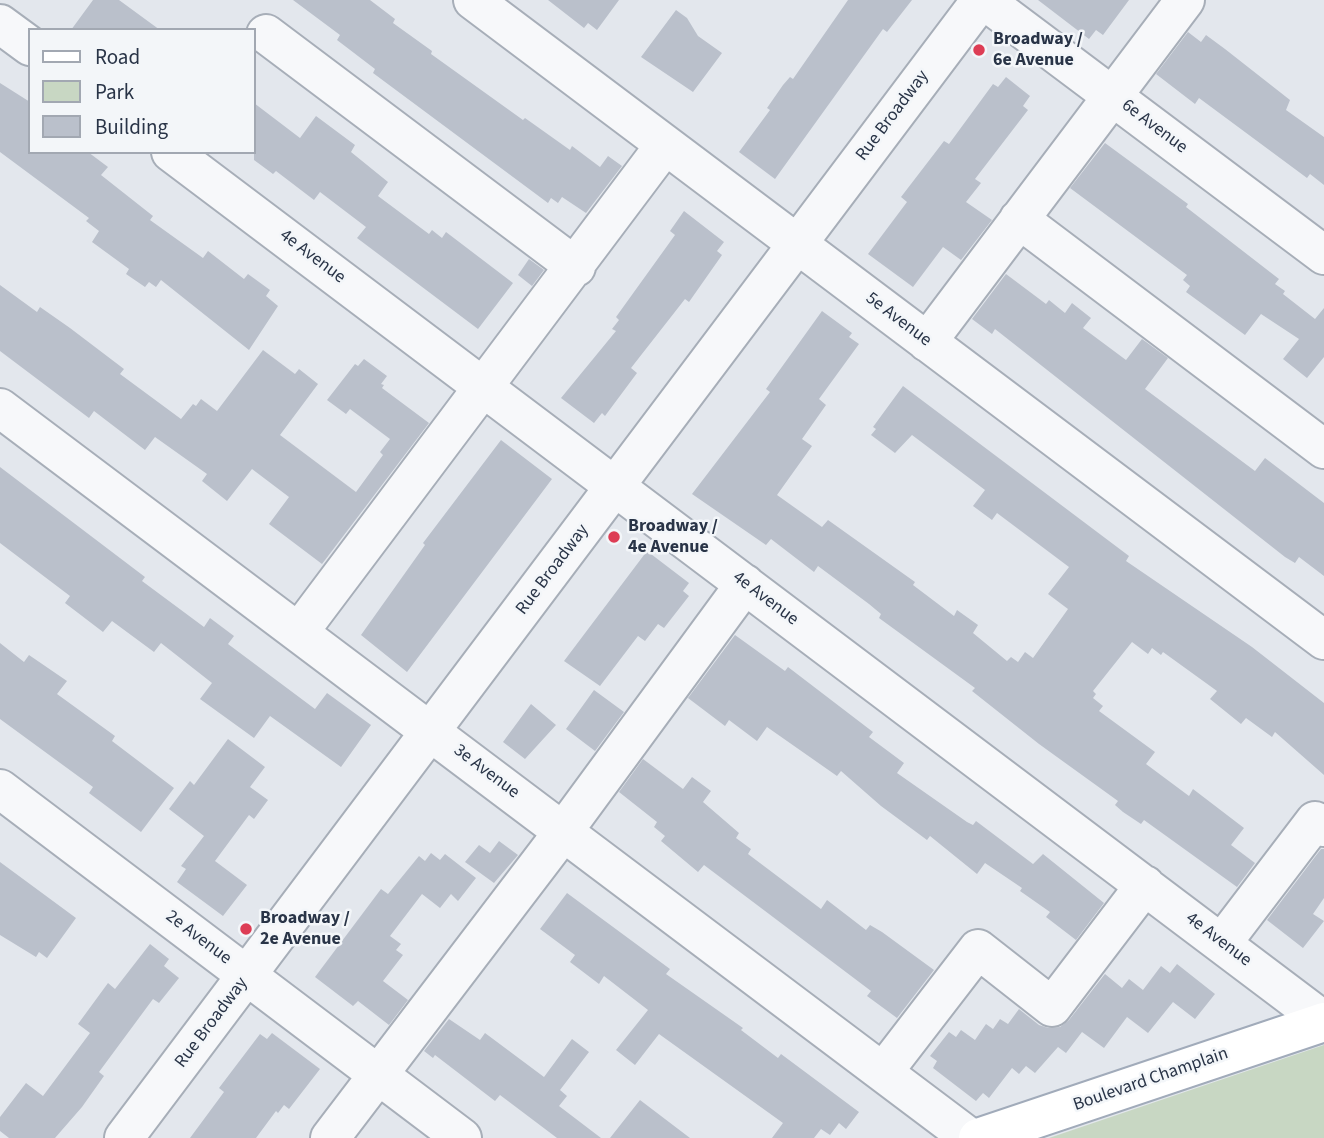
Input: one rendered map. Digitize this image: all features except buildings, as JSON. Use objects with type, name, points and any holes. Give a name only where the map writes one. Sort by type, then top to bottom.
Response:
[{"type":"main road","name":"Boulevard Champlain","points":[[978,1138],[1324,1021]]},
{"type":"street","name":"5e Avenue","points":[[473,0],[1324,640]]},
{"type":"street","name":"6e Avenue","points":[[982,0],[1113,95],[1324,255]]},
{"type":"street","name":"Rue Broadway","points":[[124,1138],[982,0]]},
{"type":"street","points":[[927,342],[1185,0]]},
{"type":"street","points":[[0,24],[28,45]]},
{"type":"street","points":[[266,34],[576,267]]},
{"type":"street","points":[[299,632],[576,267],[665,145]]},
{"type":"street","name":"4e Avenue","points":[[174,154],[1324,1021]]},
{"type":"street","points":[[1019,219],[1324,449]]},
{"type":"street","name":"3e Avenue","points":[[0,408],[970,1138]]},
{"type":"street","points":[[330,1138],[746,584]]},
{"type":"street","name":"2e Avenue","points":[[0,789],[462,1138]]},
{"type":"street","points":[[1222,943],[1315,821],[1324,827]]},
{"type":"street","points":[[884,1072],[978,949],[1052,1007],[1146,885]]},
{"type":"green space","points":[[1324,1045],[1324,1138],[1049,1138],[1170,1097]]},
{"type":"place","name":"Broadway / 6e Avenue","points":[[979,50]]},
{"type":"place","name":"Broadway / 4e Avenue","points":[[614,537]]},
{"type":"place","name":"Broadway / 2e Avenue","points":[[246,929]]}]
